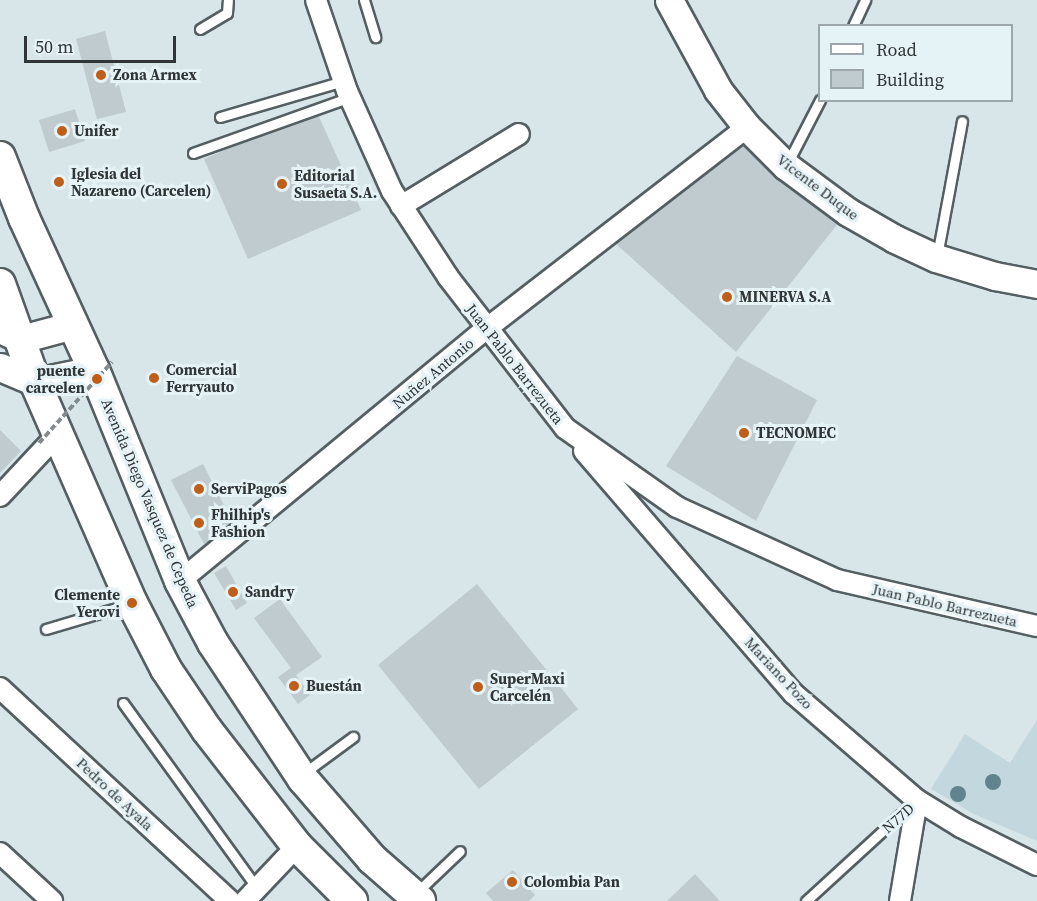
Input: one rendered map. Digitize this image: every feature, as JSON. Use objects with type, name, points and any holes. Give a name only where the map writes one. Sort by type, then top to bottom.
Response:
[{"type":"main road","name":"Avenida Diego Vasquez de Cepeda","points":[[0,157],[24,218],[73,325],[103,366],[180,581],[213,643],[301,775],[372,859],[416,898]]},
{"type":"main road","points":[[0,285],[11,334],[35,382],[49,438],[166,669],[207,730],[297,846],[352,901]]},
{"type":"street","name":"Juan Pablo Barrezueta","points":[[316,0],[347,89],[372,150],[401,206],[418,234],[486,329],[565,428],[677,507],[837,580],[1037,626]]},
{"type":"street","name":"Vicente Duque","points":[[674,2],[718,90],[747,128],[786,166],[848,212],[895,239],[936,258],[995,276],[1037,284]]},
{"type":"street","name":"Nuñez Antonio","points":[[180,581],[486,329],[747,128]]},
{"type":"street","points":[[401,206],[519,134]]},
{"type":"street","points":[[11,334],[73,325]]},
{"type":"street","points":[[0,367],[35,382],[103,366]]},
{"type":"street","name":"Mariano Pozo","points":[[565,428],[794,694],[917,800],[961,827],[1037,866]]},
{"type":"street","points":[[0,496],[49,438]]},
{"type":"street","name":"Pedro de Ayala","points":[[0,687],[230,901]]},
{"type":"street","name":"N77D","points":[[900,901],[917,800]]},
{"type":"street","points":[[251,895],[297,846]]},
{"type":"street","points":[[0,853],[52,901]]},
{"type":"lane","points":[[200,29],[227,13],[228,0]]},
{"type":"lane","points":[[364,0],[375,37]]},
{"type":"lane","points":[[854,24],[865,0]]},
{"type":"lane","points":[[220,117],[347,89]]},
{"type":"lane","points":[[192,153],[347,89]]},
{"type":"lane","points":[[786,166],[818,102]]},
{"type":"lane","points":[[936,258],[962,121]]},
{"type":"lane","points":[[46,629],[132,603]]},
{"type":"lane","points":[[123,703],[251,895]]},
{"type":"lane","points":[[301,775],[353,737]]},
{"type":"lane","name":"N77D","points":[[806,901],[917,800]]},
{"type":"lane","points":[[416,898],[460,851]]},
{"type":"path","points":[[49,438],[103,366]]},
{"type":"shaded area","points":[[1037,720],[1037,841],[976,815],[931,789],[965,734],[1010,763]]},
{"type":"building","name":"Zona Armex","points":[[105,31],[126,112],[97,119],[76,39]]},
{"type":"building","name":"Unifer","points":[[75,109],[85,141],[49,152],[39,120]]},
{"type":"building","name":"Editorial Susaeta S.A.","points":[[316,110],[361,210],[248,259],[204,159]]},
{"type":"building","name":"MINERVA S.A","points":[[746,136],[840,221],[736,352],[615,243]]},
{"type":"building","name":"TECNOMEC","points":[[737,356],[817,400],[756,521],[666,466]]},
{"type":"building","points":[[0,430],[21,451],[0,473]]},
{"type":"building","points":[[203,464],[236,529],[204,544],[171,480]]},
{"type":"building","name":"Sandry","points":[[226,566],[247,603],[236,610],[214,573]]},
{"type":"building","name":"SuperMaxi Carcelén","points":[[477,584],[578,709],[479,789],[378,665]]},
{"type":"building","points":[[280,599],[322,657],[296,675],[310,695],[298,704],[278,677],[291,668],[254,618]]},
{"type":"building","name":"Colombia Pan","points":[[513,870],[535,895],[529,901],[493,901],[486,893]]},
{"type":"building","points":[[695,874],[720,901],[667,901]]},
{"type":"place","name":"Zona Armex","points":[[101,75]]},
{"type":"place","name":"Unifer","points":[[62,131]]},
{"type":"place","name":"Iglesia del Nazareno (Carcelen)","points":[[59,182]]},
{"type":"place","name":"Editorial Susaeta S.A.","points":[[282,184]]},
{"type":"place","name":"MINERVA S.A","points":[[727,297]]},
{"type":"place","name":"Comercial Ferryauto","points":[[154,378]]},
{"type":"place","name":"puente carcelen","points":[[97,379]]},
{"type":"place","name":"TECNOMEC","points":[[744,433]]},
{"type":"place","name":"ServiPagos","points":[[199,489]]},
{"type":"place","name":"Fhilhip's Fashion","points":[[199,523]]},
{"type":"place","name":"Sandry","points":[[233,592]]},
{"type":"place","name":"Clemente Yerovi","points":[[132,603]]},
{"type":"place","name":"Buestán","points":[[294,686]]},
{"type":"place","name":"SuperMaxi Carcelén","points":[[478,687]]},
{"type":"place","name":"Colombia Pan","points":[[512,882]]}]
